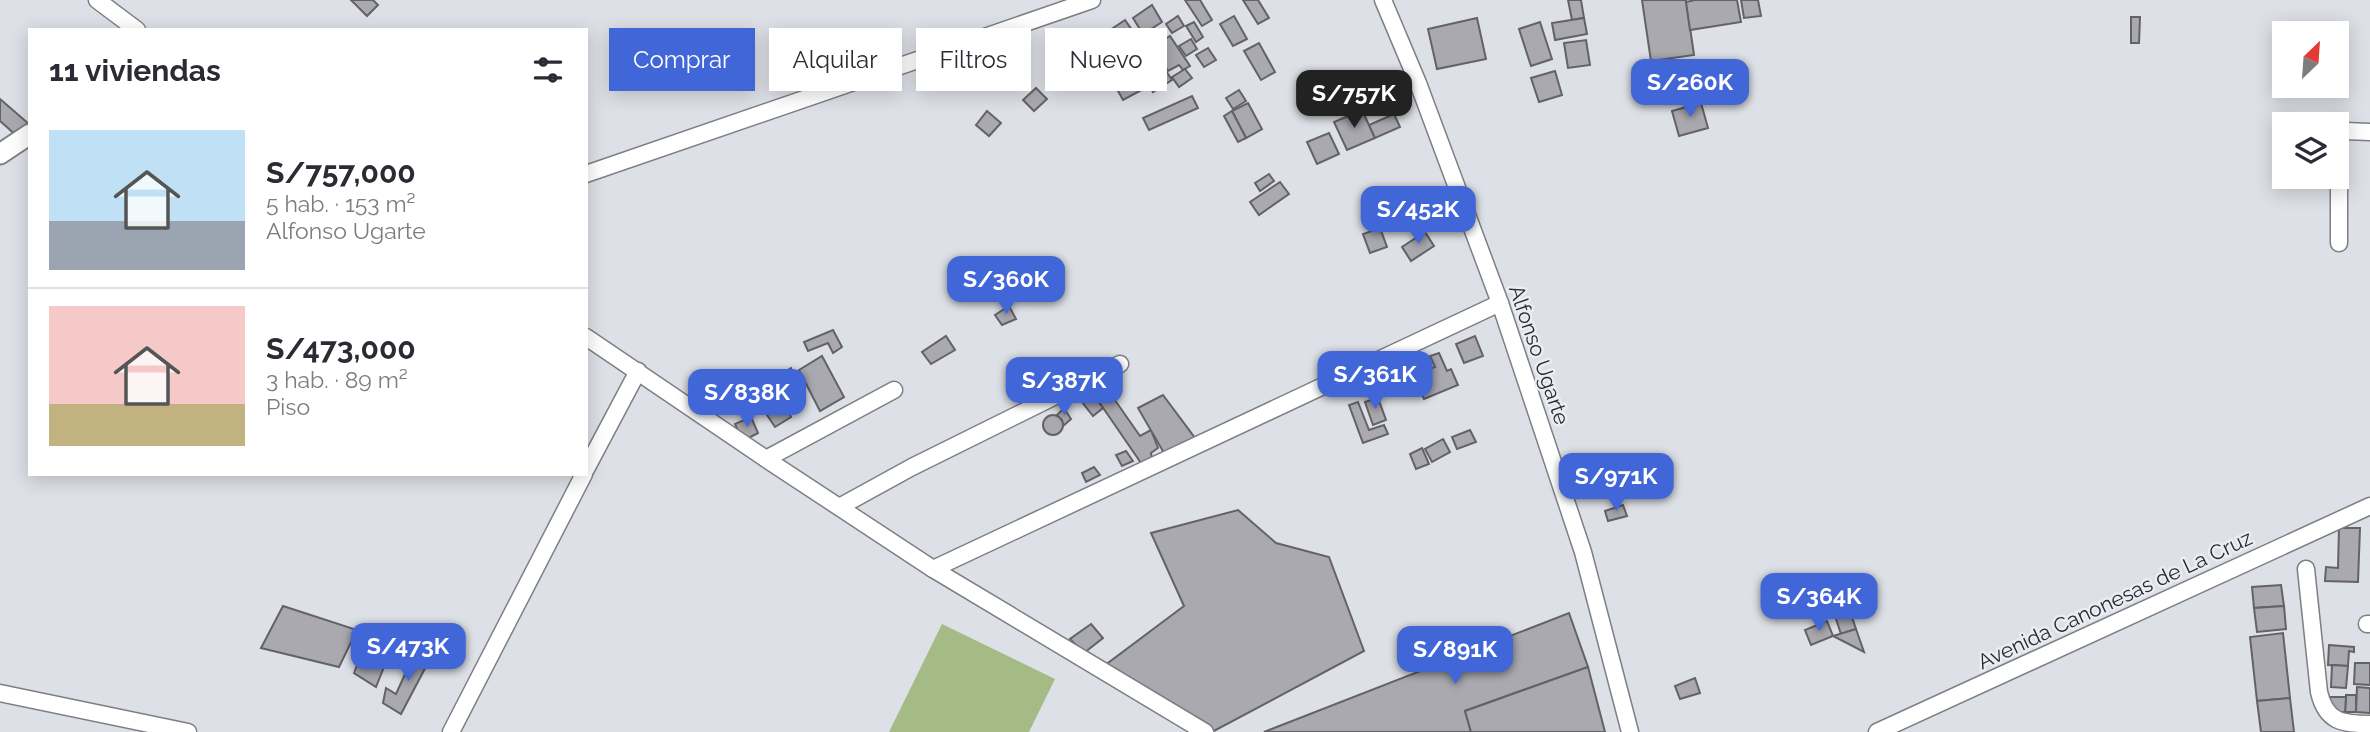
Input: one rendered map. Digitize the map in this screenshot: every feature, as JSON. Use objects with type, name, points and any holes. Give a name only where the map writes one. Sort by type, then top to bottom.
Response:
[{"type":"street","points":[[97,0],[134,28]]},
{"type":"street","points":[[588,173],[1092,0]]},
{"type":"street","name":"Alfonso Ugarte","points":[[1383,0],[1418,83],[1500,303],[1583,552],[1630,732]]},
{"type":"street","points":[[2339,243],[2339,137],[2345,131],[2370,131]]},
{"type":"street","points":[[0,154],[28,135]]},
{"type":"street","points":[[933,569],[1500,303]]},
{"type":"street","points":[[588,338],[933,569],[1205,732]]},
{"type":"street","points":[[841,506],[912,467],[1120,364]]},
{"type":"street","points":[[588,465],[638,371]]},
{"type":"street","points":[[766,459],[894,390]]},
{"type":"street","points":[[451,732],[583,476]]},
{"type":"street","name":"Avenida Canonesas de La Cruz","points":[[1877,732],[2370,506]]},
{"type":"street","points":[[2306,569],[2322,706],[2327,714],[2353,728],[2370,724]]},
{"type":"street","points":[[0,692],[188,732]]},
{"type":"green space","points":[[942,624],[1055,679],[1029,732],[889,732]]},
{"type":"building","points":[[351,0],[373,0],[378,5],[367,16]]},
{"type":"building","points":[[1185,0],[1200,0],[1212,20],[1202,26]]},
{"type":"building","points":[[1243,0],[1258,0],[1269,18],[1258,24]]},
{"type":"building","points":[[1568,0],[1581,0],[1584,18],[1572,20]]},
{"type":"building","points":[[1642,0],[1686,0],[1694,55],[1651,61]]},
{"type":"building","points":[[1737,0],[1741,22],[1690,30],[1686,2]]},
{"type":"building","points":[[1741,0],[1758,0],[1761,16],[1744,18]]},
{"type":"building","points":[[1152,5],[1162,22],[1152,28],[1139,28],[1133,18]]},
{"type":"building","points":[[1178,16],[1184,26],[1172,33],[1166,24]]},
{"type":"building","points":[[1234,16],[1247,39],[1233,46],[1220,24]]},
{"type":"building","points":[[2131,17],[2140,17],[2139,43],[2131,43]]},
{"type":"building","points":[[1477,18],[1486,59],[1437,69],[1428,29]]},
{"type":"building","points":[[1584,18],[1587,34],[1555,40],[1552,23]]},
{"type":"building","points":[[1125,20],[1131,28],[1113,28]]},
{"type":"building","points":[[1194,22],[1203,37],[1196,42],[1186,26]]},
{"type":"building","points":[[1540,22],[1552,59],[1531,66],[1519,29]]},
{"type":"building","points":[[1170,36],[1190,66],[1183,70],[1179,65],[1168,71],[1167,38]]},
{"type":"building","points":[[1191,39],[1197,49],[1186,56],[1179,46]]},
{"type":"building","points":[[1586,40],[1590,65],[1568,68],[1564,43]]},
{"type":"building","points":[[1259,43],[1275,72],[1261,80],[1244,51]]},
{"type":"building","points":[[1208,48],[1216,60],[1204,67],[1196,55]]},
{"type":"building","points":[[1185,69],[1192,78],[1179,87],[1172,77]]},
{"type":"building","points":[[1555,71],[1562,95],[1539,102],[1531,78]]},
{"type":"building","points":[[1036,88],[1047,99],[1034,111],[1023,100]]},
{"type":"building","points":[[1239,90],[1246,101],[1233,109],[1226,98]]},
{"type":"building","points":[[1118,91],[1140,91],[1123,100]]},
{"type":"building","points":[[1192,96],[1198,108],[1149,130],[1143,118]]},
{"type":"building","points":[[0,99],[28,125],[18,137],[0,121]]},
{"type":"building","points":[[1248,103],[1262,129],[1246,138],[1232,111]]},
{"type":"building","points":[[1701,103],[1708,128],[1679,136],[1672,111]]},
{"type":"building","points":[[1362,110],[1375,138],[1347,150],[1334,122]]},
{"type":"building","points":[[987,111],[1001,123],[989,136],[976,125]]},
{"type":"building","points":[[1232,111],[1246,138],[1238,142],[1224,116]]},
{"type":"building","points":[[1394,114],[1400,127],[1375,138],[1369,125]]},
{"type":"building","points":[[1329,133],[1339,154],[1317,164],[1307,142]]},
{"type":"building","points":[[1269,174],[1274,181],[1260,191],[1255,183]]},
{"type":"building","points":[[1280,182],[1289,194],[1259,215],[1250,202]]},
{"type":"building","points":[[1430,201],[1441,218],[1414,235],[1403,218]]},
{"type":"building","points":[[1380,228],[1387,247],[1370,253],[1363,234]]},
{"type":"building","points":[[1425,232],[1434,246],[1411,261],[1402,247]]},
{"type":"building","points":[[1009,306],[1016,319],[1002,325],[995,315]]},
{"type":"building","points":[[833,330],[842,347],[833,353],[828,343],[808,351],[804,342]]},
{"type":"building","points":[[946,336],[955,350],[931,364],[922,352]]},
{"type":"building","points":[[1475,336],[1483,356],[1464,363],[1456,344]]},
{"type":"building","points":[[1439,353],[1447,371],[1451,369],[1458,385],[1424,399],[1416,381],[1423,378],[1418,365],[1426,362],[1428,369],[1435,367],[1430,356]]},
{"type":"building","points":[[822,356],[844,397],[820,411],[799,370]]},
{"type":"building","points":[[791,368],[798,386],[770,397],[765,385]]},
{"type":"building","points":[[1086,385],[1103,408],[1093,416],[1075,393]]},
{"type":"building","points":[[1110,393],[1140,436],[1151,430],[1158,448],[1151,453],[1152,459],[1141,463],[1097,399]]},
{"type":"building","points":[[1163,395],[1195,438],[1164,453],[1138,408]]},
{"type":"building","points":[[1378,398],[1386,420],[1373,425],[1365,402]]},
{"type":"building","points":[[785,401],[791,417],[775,427],[765,412]]},
{"type":"building","points":[[1358,402],[1369,430],[1384,425],[1388,434],[1363,443],[1349,405]]},
{"type":"building","points":[[1064,408],[1071,419],[1063,426],[1062,420],[1056,416]]},
{"type":"building","points":[[1053,415],[1060,418],[1063,425],[1060,432],[1053,435],[1046,432],[1043,425],[1046,418]]},
{"type":"building","points":[[751,417],[758,433],[743,441],[735,424]]},
{"type":"building","points":[[1470,430],[1476,442],[1457,449],[1452,437]]},
{"type":"building","points":[[1443,439],[1450,452],[1432,462],[1425,449]]},
{"type":"building","points":[[1422,448],[1429,464],[1416,469],[1410,454]]},
{"type":"building","points":[[1126,451],[1133,461],[1122,466],[1116,455]]},
{"type":"building","points":[[1094,467],[1100,475],[1086,482],[1082,473]]},
{"type":"building","points":[[1623,505],[1627,516],[1608,521],[1605,511]]},
{"type":"building","points":[[1238,510],[1276,543],[1329,557],[1364,651],[1212,732],[1104,666],[1184,606],[1151,533]]},
{"type":"building","points":[[2339,528],[2360,528],[2358,582],[2325,581],[2326,567],[2338,568]]},
{"type":"building","points":[[2281,585],[2284,606],[2254,608],[2252,587]]},
{"type":"building","points":[[1847,602],[1856,629],[1841,634],[1832,607]]},
{"type":"building","points":[[283,606],[357,630],[339,667],[261,648]]},
{"type":"building","points":[[2284,606],[2286,629],[2257,632],[2254,608]]},
{"type":"building","points":[[1569,613],[1588,667],[1465,711],[1471,732],[1264,732]]},
{"type":"building","points":[[1827,621],[1833,636],[1811,645],[1805,630]]},
{"type":"building","points":[[1091,624],[1103,638],[1084,653],[1070,639]]},
{"type":"building","points":[[1856,629],[1864,652],[1833,636]]},
{"type":"building","points":[[2283,633],[2290,698],[2257,701],[2250,637]]},
{"type":"building","points":[[369,634],[393,644],[376,687],[354,673]]},
{"type":"building","points":[[2329,645],[2354,647],[2354,652],[2349,651],[2348,666],[2328,665]]},
{"type":"building","points":[[416,650],[432,655],[401,714],[383,703],[386,688],[396,694]]},
{"type":"building","points":[[2355,663],[2370,663],[2370,685],[2354,684]]},
{"type":"building","points":[[2332,665],[2348,666],[2346,688],[2331,687]]},
{"type":"building","points":[[1588,667],[1605,732],[1471,732],[1465,711]]},
{"type":"building","points":[[1695,678],[1700,693],[1680,699],[1675,686]]},
{"type":"building","points":[[2357,687],[2370,688],[2370,713],[2356,712]]},
{"type":"building","points":[[2346,695],[2356,695],[2356,712],[2345,712]]},
{"type":"building","points":[[2330,697],[2346,697],[2345,712],[2329,712]]},
{"type":"building","points":[[2290,698],[2294,732],[2261,732],[2257,701]]}]
